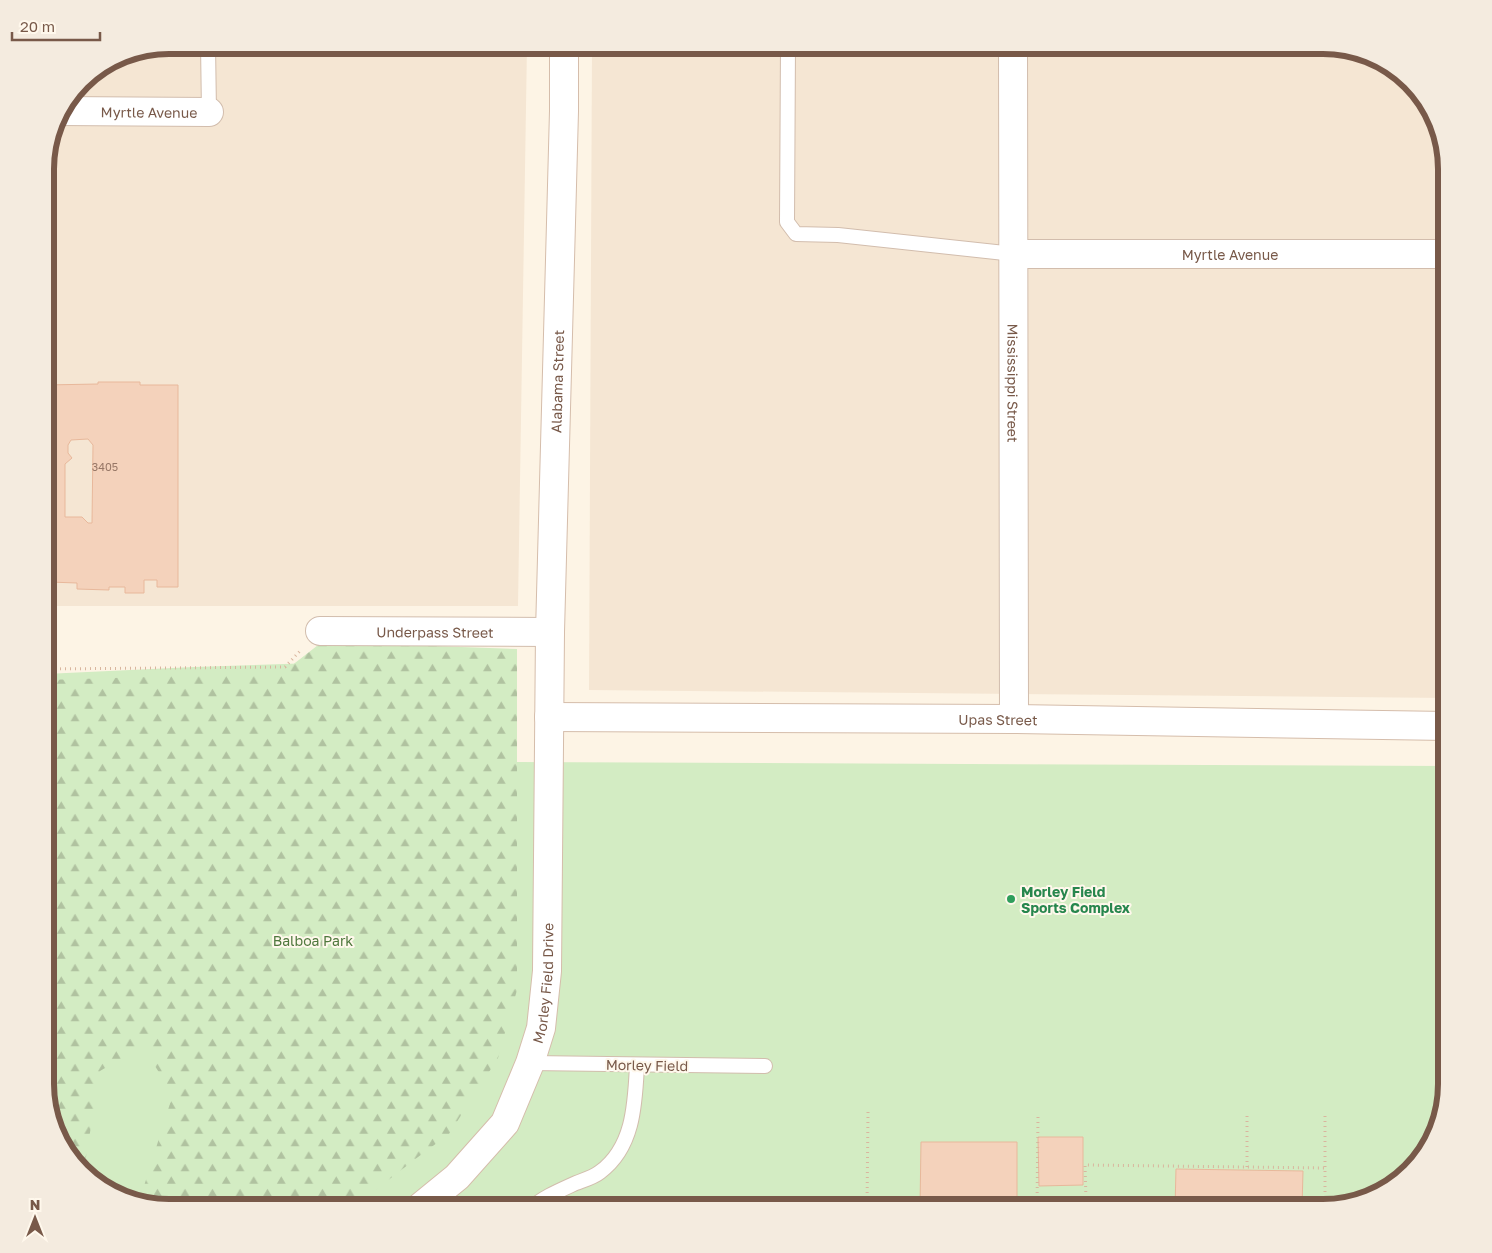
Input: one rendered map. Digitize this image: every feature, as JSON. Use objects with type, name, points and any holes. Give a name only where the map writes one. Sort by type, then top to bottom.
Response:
[{"type":"street","name":"Alabama Street","points":[[549,716],[564,54]]},
{"type":"street","name":"Mississippi Street","points":[[1013,54],[1014,719]]},
{"type":"street","name":"Myrtle Avenue","points":[[69,111],[209,112]]},
{"type":"street","name":"Myrtle Avenue","points":[[1014,254],[1438,254]]},
{"type":"street","name":"Underpass Street","points":[[320,631],[550,632]]},
{"type":"street","name":"Upas Street","points":[[549,716],[1014,719],[1438,726]]},
{"type":"street","name":"Morley Field Drive","points":[[430,1199],[457,1177],[505,1123],[530,1063],[541,1028],[547,971],[549,716]]},
{"type":"lane","points":[[208,54],[209,112]]},
{"type":"lane","points":[[788,54],[787,222],[796,234],[838,235],[1014,254]]},
{"type":"lane","name":"Morley Field","points":[[530,1063],[765,1066]]},
{"type":"lane","points":[[547,1199],[600,1172],[616,1155],[626,1138],[634,1110],[637,1065]]},
{"type":"path","points":[[54,669],[285,667],[320,631]]},
{"type":"path","points":[[866,1199],[868,1112]]},
{"type":"path","points":[[1037,1199],[1038,1116]]},
{"type":"path","points":[[1247,1116],[1247,1168]]},
{"type":"path","points":[[1325,1116],[1325,1199]]},
{"type":"path","points":[[1086,1199],[1086,1166],[1325,1168]]},
{"type":"shaded area","points":[[161,54],[527,54],[518,606],[54,606],[54,161],[62,124],[77,99],[99,77],[124,62]]},
{"type":"shaded area","points":[[592,54],[1331,54],[1368,62],[1399,82],[1415,99],[1430,124],[1438,161],[1438,698],[589,690]]},
{"type":"green space","points":[[322,642],[517,649],[517,990],[498,1058],[449,1134],[364,1199],[168,1199],[141,1195],[173,1094],[142,1046],[100,1071],[86,1157],[83,1161],[62,1129],[56,1107],[54,1092],[54,680],[282,673]]},
{"type":"green space","name":"Balboa Park","points":[[313,663],[514,762],[1438,766],[1438,1092],[1430,1129],[1410,1160],[1381,1184],[1368,1191],[1346,1197],[1324,1199],[168,1199],[131,1193],[105,1180],[82,1160],[62,1129],[56,1107],[54,1092],[54,674]]},
{"type":"building","points":[[140,382],[140,385],[178,385],[178,587],[157,587],[157,580],[144,580],[144,593],[125,593],[125,587],[109,587],[109,590],[77,589],[77,583],[54,582],[54,385]],"holes":[[[88,439],[93,445],[92,523],[88,523],[82,517],[65,517],[65,464],[72,458],[68,453],[68,445],[71,440]]]},
{"type":"building","points":[[1038,1137],[1083,1137],[1083,1185],[1039,1186]]},
{"type":"building","points":[[921,1142],[1017,1142],[1017,1199],[920,1199]]},
{"type":"building","points":[[1176,1169],[1303,1171],[1302,1199],[1175,1199]]},
{"type":"place","name":"Morley Field Sports Complex","points":[[1011,899]]}]
